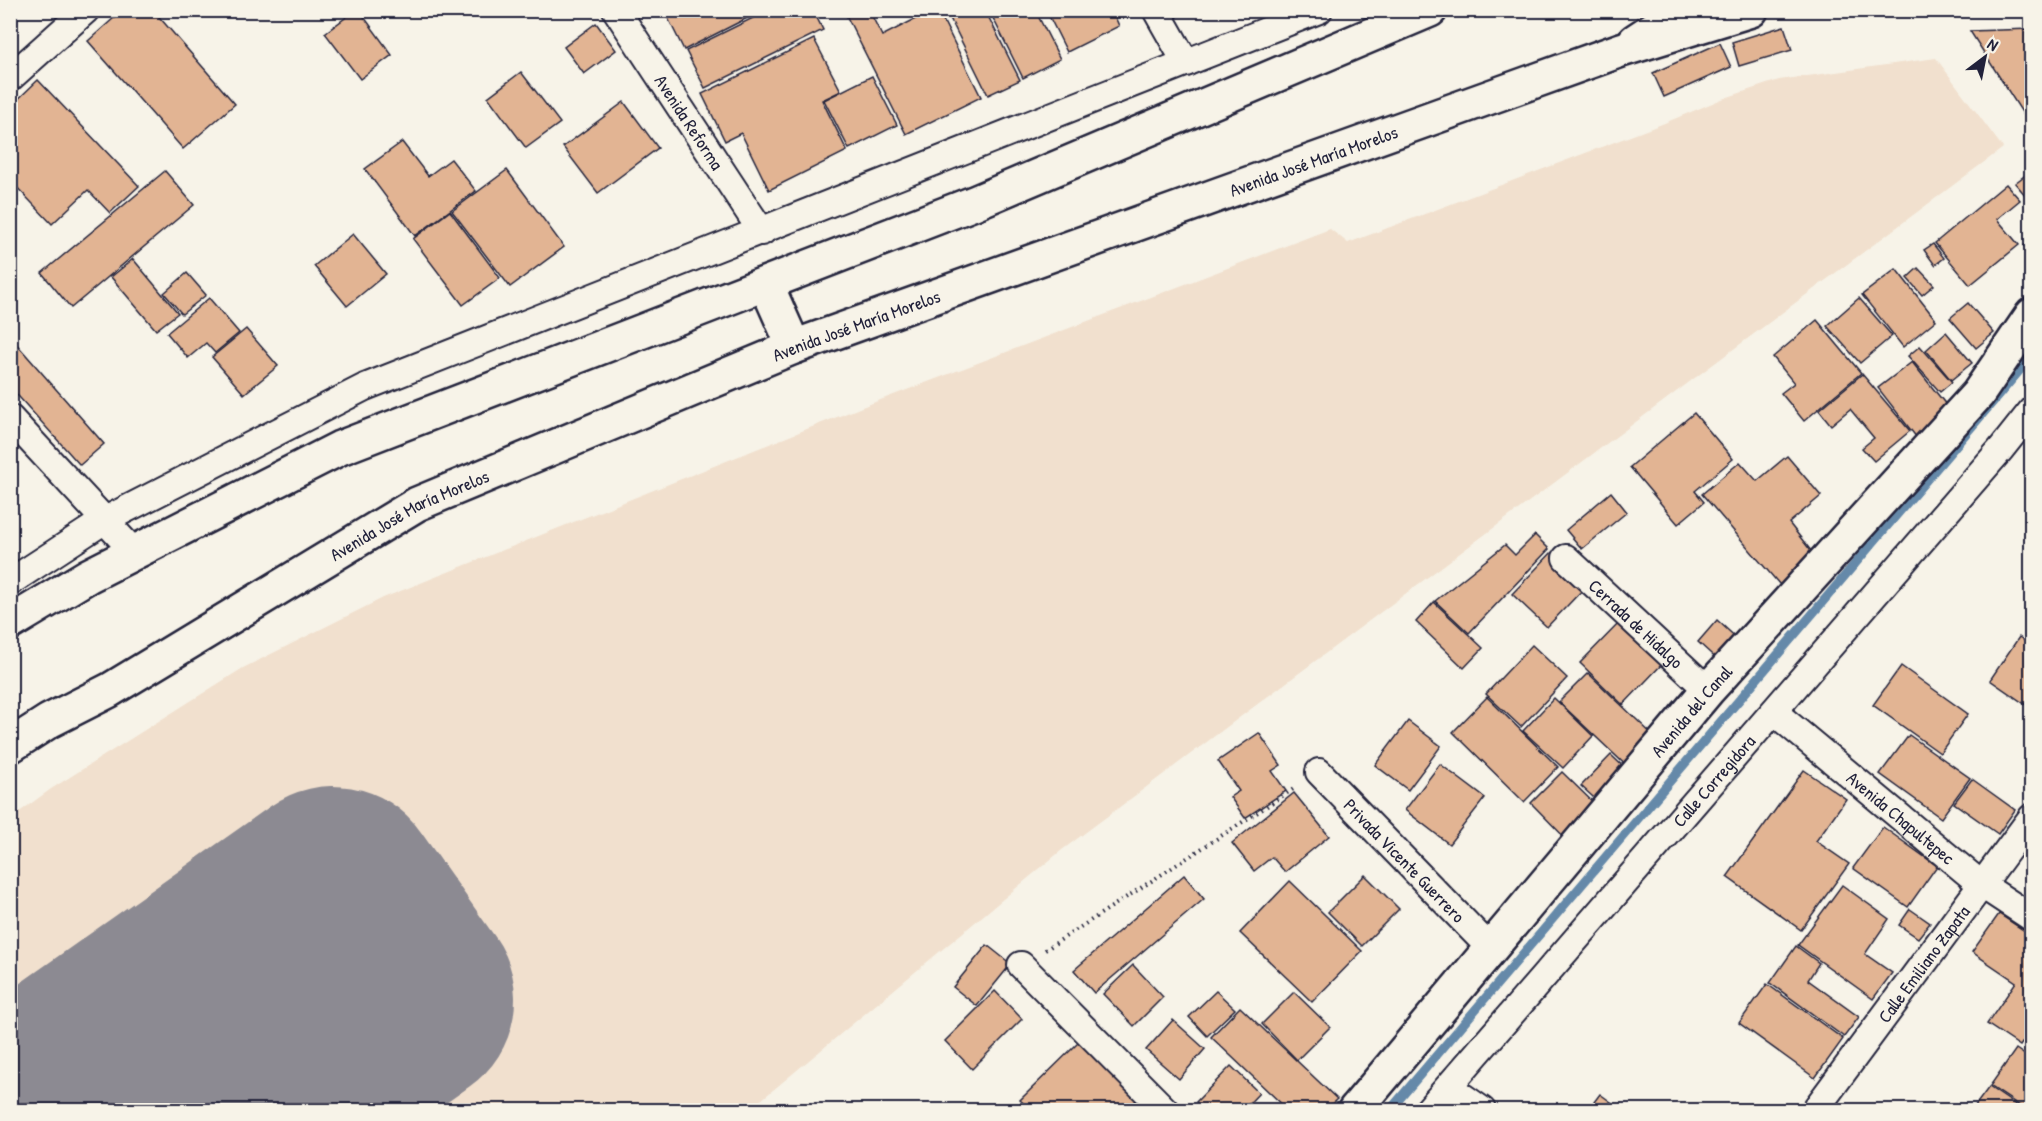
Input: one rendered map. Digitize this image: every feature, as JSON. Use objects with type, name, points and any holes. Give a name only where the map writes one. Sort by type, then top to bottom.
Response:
[{"type":"main road","points":[[10,623],[88,576],[340,448],[974,203],[1430,10]]},
{"type":"main road","points":[[1621,50],[1682,10]]},
{"type":"main road","name":"Avenida José María Morelos","points":[[10,746],[49,721],[110,690],[417,504],[794,347],[1621,50],[1751,10]]},
{"type":"main road","points":[[766,284],[794,347]]},
{"type":"main road","name":"Avenida del Canal","points":[[1355,1110],[1708,690],[1978,394],[2031,315]]},
{"type":"street","points":[[10,78],[86,10]]},
{"type":"street","name":"Avenida Reforma","points":[[616,10],[762,232]]},
{"type":"street","points":[[1156,10],[1186,63]]},
{"type":"street","points":[[10,582],[105,520],[365,387],[1319,10]]},
{"type":"street","name":"Calle Corregidora","points":[[1428,1110],[2001,449],[2031,410]]},
{"type":"street","points":[[10,417],[135,553]]},
{"type":"street","name":"Cerrada de Hidalgo","points":[[1566,558],[1708,690]]},
{"type":"street","name":"Avenida Chapultepec","points":[[1774,712],[1982,885],[2031,918]]},
{"type":"street","name":"Privada Vicente Guerrero","points":[[1319,772],[1491,949]]},
{"type":"street","name":"Calle Emiliano Zapata","points":[[1815,1110],[2031,817]]},
{"type":"street","points":[[1022,966],[1165,1110]]},
{"type":"street","points":[[1449,1087],[1482,1110]]},
{"type":"path","points":[[1022,966],[1319,772]]},
{"type":"shaded area","points":[[1936,58],[2003,148],[1062,850],[749,1110],[11,1110],[11,818],[51,789],[243,668],[383,598],[862,407],[1330,229],[1348,243],[1722,99],[1779,80]]},
{"type":"building","points":[[123,10],[153,10],[235,104],[183,149],[88,41]]},
{"type":"building","points":[[359,10],[392,55],[360,79],[325,33]]},
{"type":"building","points":[[664,10],[763,10],[684,50]]},
{"type":"building","points":[[769,10],[813,10],[823,30],[705,88],[686,51]]},
{"type":"building","points":[[850,10],[869,10],[882,36],[933,10],[938,10],[981,97],[906,134],[845,13]]},
{"type":"building","points":[[946,10],[985,10],[1020,80],[988,95]]},
{"type":"building","points":[[989,10],[1035,10],[1060,59],[1023,78]]},
{"type":"building","points":[[1046,10],[1112,10],[1119,26],[1067,52]]},
{"type":"building","points":[[596,23],[616,50],[584,74],[564,47]]},
{"type":"building","points":[[1784,26],[1792,50],[1739,66],[1732,42]]},
{"type":"building","points":[[2032,29],[2032,128],[1970,31]]},
{"type":"building","points":[[814,39],[841,91],[822,100],[847,151],[769,190],[741,133],[725,141],[702,94]]},
{"type":"building","points":[[1720,43],[1731,67],[1664,97],[1653,73]]},
{"type":"building","points":[[521,72],[560,123],[526,148],[488,97]]},
{"type":"building","points":[[872,76],[897,125],[849,149],[824,100]]},
{"type":"building","points":[[38,80],[139,186],[110,213],[88,190],[52,224],[10,180],[10,107]]},
{"type":"building","points":[[624,102],[658,148],[598,193],[563,147]]},
{"type":"building","points":[[402,142],[428,176],[451,159],[476,191],[415,236],[365,169]]},
{"type":"building","points":[[507,170],[564,247],[510,287],[452,211]]},
{"type":"building","points":[[2032,170],[2032,203],[2015,183]]},
{"type":"building","points":[[165,171],[194,205],[71,308],[42,273]]},
{"type":"building","points":[[2006,184],[2020,200],[1997,219],[2019,245],[1970,285],[1935,243]]},
{"type":"building","points":[[450,211],[500,278],[463,305],[413,239]]},
{"type":"building","points":[[353,234],[386,274],[347,306],[314,266]]},
{"type":"building","points":[[2032,239],[2032,254],[2024,246]]},
{"type":"building","points":[[1933,244],[1944,258],[1935,265],[1924,250]]},
{"type":"building","points":[[133,259],[178,313],[156,330],[111,277]]},
{"type":"building","points":[[1918,268],[1934,285],[1922,295],[1907,278]]},
{"type":"building","points":[[1896,269],[1936,320],[1903,347],[1862,295]]},
{"type":"building","points":[[187,273],[206,295],[182,314],[164,293]]},
{"type":"building","points":[[209,298],[239,333],[215,353],[206,343],[188,358],[167,333]]},
{"type":"building","points":[[1859,298],[1892,336],[1860,363],[1827,326]]},
{"type":"building","points":[[1968,303],[1994,333],[1976,348],[1950,318]]},
{"type":"building","points":[[1817,320],[1861,373],[1804,421],[1781,393],[1794,383],[1773,357]]},
{"type":"building","points":[[246,329],[278,366],[244,394],[212,357]]},
{"type":"building","points":[[1946,332],[1972,363],[1951,380],[1926,350]]},
{"type":"building","points":[[13,340],[104,444],[80,465],[10,387],[10,342]]},
{"type":"building","points":[[1920,346],[1952,382],[1940,392],[1908,356]]},
{"type":"building","points":[[1912,362],[1951,411],[1917,438],[1878,388]]},
{"type":"building","points":[[1862,374],[1910,431],[1874,461],[1862,448],[1874,438],[1850,409],[1831,425],[1819,410]]},
{"type":"building","points":[[1694,413],[1733,459],[1695,491],[1704,502],[1678,524],[1630,467]]},
{"type":"building","points":[[1787,456],[1821,496],[1789,523],[1815,556],[1780,585],[1702,494],[1740,462],[1757,481]]},
{"type":"building","points":[[1611,492],[1627,512],[1582,549],[1566,530]]},
{"type":"building","points":[[1535,535],[1549,549],[1469,633],[1435,601],[1505,545],[1515,555]]},
{"type":"building","points":[[1553,551],[1588,584],[1547,627],[1512,594]]},
{"type":"building","points":[[1434,602],[1483,648],[1464,668],[1416,622]]},
{"type":"building","points":[[1622,620],[1665,661],[1623,705],[1580,663]]},
{"type":"building","points":[[1717,620],[1742,643],[1722,664],[1698,642]]},
{"type":"building","points":[[2019,637],[2032,646],[2032,709],[1990,680]]},
{"type":"building","points":[[1532,645],[1567,678],[1521,727],[1486,694]]},
{"type":"building","points":[[1901,666],[1968,714],[1940,753],[1873,705]]},
{"type":"building","points":[[1588,673],[1661,743],[1633,772],[1559,702]]},
{"type":"building","points":[[1487,697],[1558,767],[1524,802],[1453,732]]},
{"type":"building","points":[[1554,698],[1593,736],[1563,768],[1523,731]]},
{"type":"building","points":[[1408,721],[1441,746],[1408,790],[1375,765]]},
{"type":"building","points":[[1259,733],[1281,765],[1272,771],[1286,791],[1245,818],[1230,797],[1239,791],[1218,761]]},
{"type":"building","points":[[1909,735],[1970,778],[1941,818],[1880,774]]},
{"type":"building","points":[[1611,755],[1633,776],[1604,807],[1581,786]]},
{"type":"building","points":[[1440,764],[1485,798],[1449,844],[1405,810]]},
{"type":"building","points":[[1804,770],[1846,799],[1816,841],[1849,864],[1801,930],[1727,877]]},
{"type":"building","points":[[1562,772],[1603,812],[1571,844],[1531,803]]},
{"type":"building","points":[[1972,779],[2015,810],[1998,834],[1954,803]]},
{"type":"building","points":[[1294,793],[1329,836],[1285,872],[1272,857],[1254,871],[1232,843]]},
{"type":"building","points":[[1883,827],[1937,866],[1908,907],[1853,868]]},
{"type":"building","points":[[1184,875],[1204,899],[1094,993],[1074,970]]},
{"type":"building","points":[[1365,875],[1399,909],[1362,946],[1328,912]]},
{"type":"building","points":[[1290,881],[1362,951],[1312,1002],[1240,933]]},
{"type":"building","points":[[1842,885],[1889,919],[1865,954],[1892,973],[1873,999],[1798,945]]},
{"type":"building","points":[[1910,909],[1930,923],[1918,938],[1899,925]]},
{"type":"building","points":[[1999,914],[2032,936],[2032,1029],[2020,1046],[1987,1024],[2016,982],[1972,952]]},
{"type":"building","points":[[987,945],[1011,964],[977,1006],[953,987]]},
{"type":"building","points":[[1796,946],[1819,963],[1808,980],[1859,1017],[1844,1037],[1770,983]]},
{"type":"building","points":[[1133,965],[1163,997],[1134,1026],[1103,994]]},
{"type":"building","points":[[1767,984],[1843,1039],[1815,1078],[1739,1023]]},
{"type":"building","points":[[995,991],[1022,1019],[972,1069],[945,1041]]},
{"type":"building","points":[[1216,991],[1235,1009],[1207,1036],[1189,1017]]},
{"type":"building","points":[[1294,992],[1330,1027],[1297,1060],[1262,1024]]},
{"type":"building","points":[[1240,1007],[1337,1099],[1325,1110],[1288,1110],[1211,1037]]},
{"type":"building","points":[[1173,1020],[1205,1049],[1179,1079],[1146,1050]]},
{"type":"building","points":[[1079,1042],[1137,1100],[1127,1110],[1031,1110],[1020,1100]]},
{"type":"building","points":[[2016,1049],[2032,1060],[2032,1110],[2026,1110],[1990,1086]]},
{"type":"building","points":[[1231,1066],[1259,1093],[1243,1110],[1205,1110],[1196,1102]]},
{"type":"building","points":[[1989,1087],[2023,1110],[1972,1110]]},
{"type":"building","points":[[1600,1094],[1622,1110],[1588,1110]]},
{"type":"waterway","points":[[1390,1110],[2032,356]]},
{"type":"runway","points":[[26,1110],[333,893],[408,999],[251,1110]]}]
